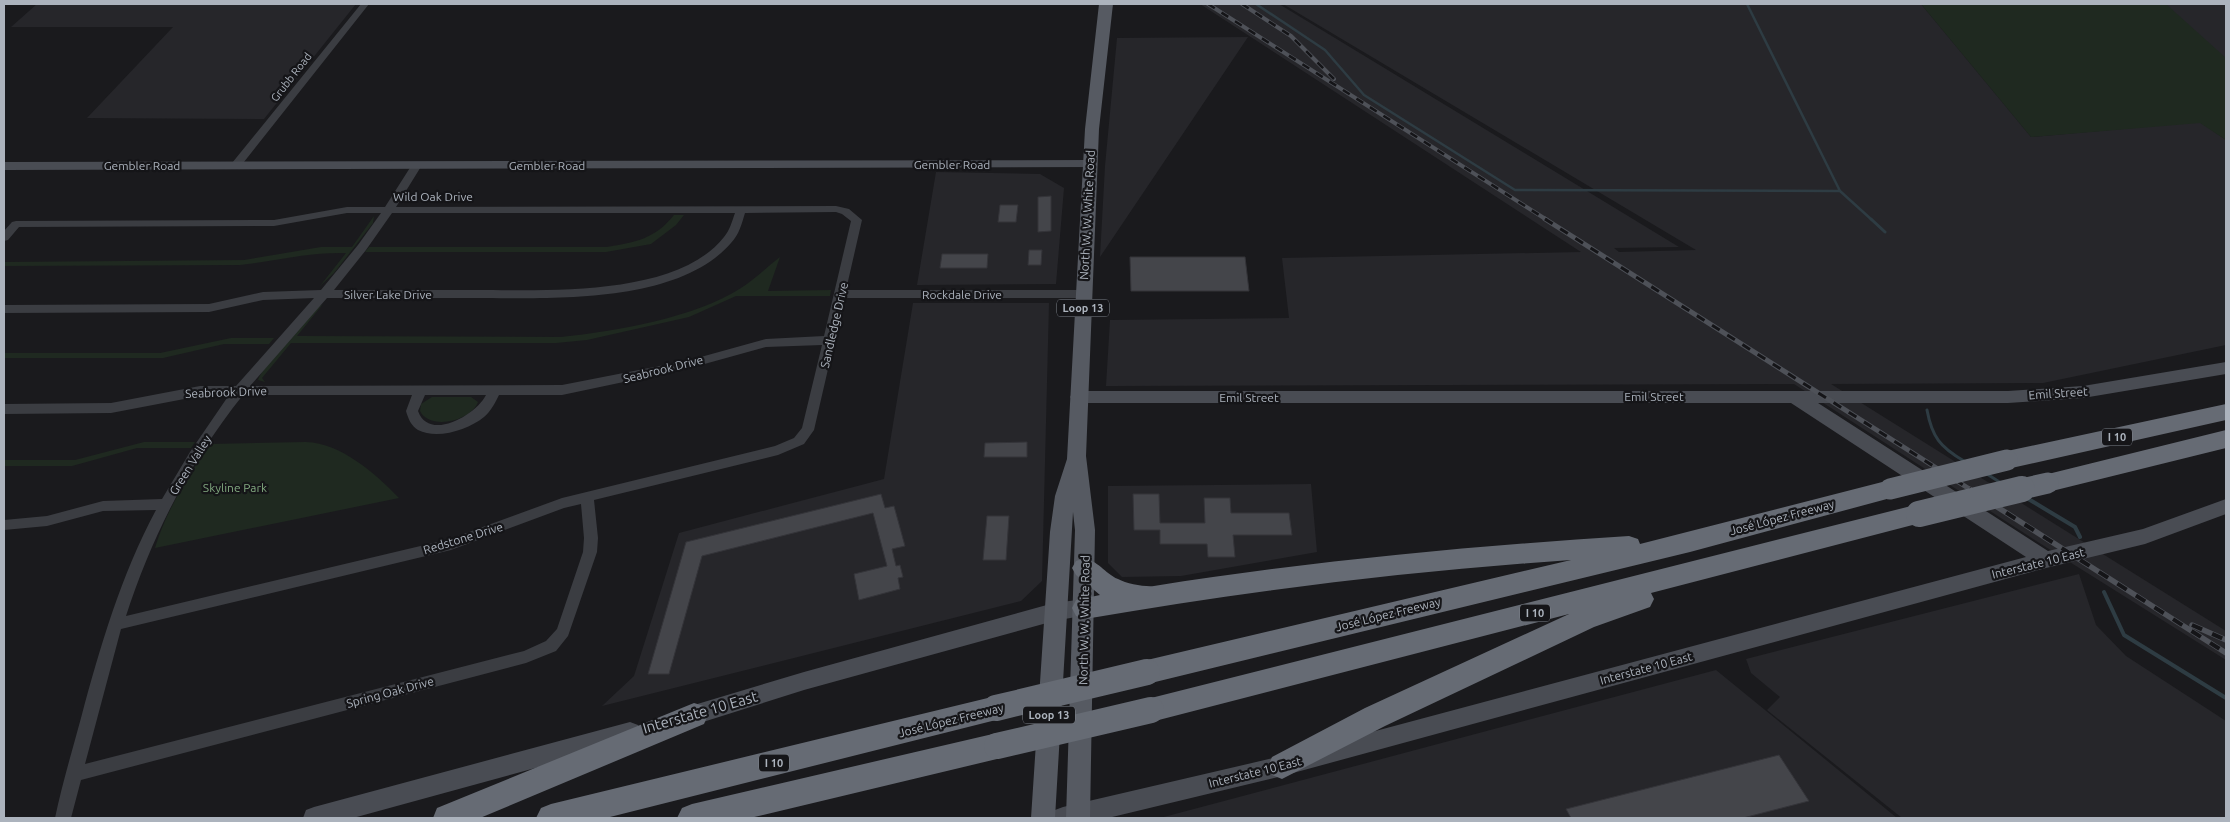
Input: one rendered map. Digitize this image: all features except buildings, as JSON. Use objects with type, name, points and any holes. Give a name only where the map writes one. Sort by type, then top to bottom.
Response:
[{"type":"highway","name":"José López Freeway","points":[[551,818],[996,708],[1690,542],[2006,460],[2226,412]]},
{"type":"highway","name":"I 10","points":[[692,818],[1151,710],[1919,514],[2226,439]]},
{"type":"highway","points":[[1085,608],[1151,596],[1382,566],[1690,542]]},
{"type":"highway","points":[[1085,568],[1105,586],[1120,592],[1151,596]]},
{"type":"highway","points":[[1282,766],[1375,717],[1585,619],[1638,600],[1702,570]]},
{"type":"highway","points":[[447,818],[694,715]]},
{"type":"main road","name":"North W. W. White Road","points":[[1073,817],[1085,608],[1085,530],[1076,456],[1078,397],[1090,164],[1106,4]]},
{"type":"main road","name":"Gembler Road","points":[[4,166],[1090,164]]},
{"type":"main road","name":"Emil Street","points":[[1078,397],[2059,395],[2226,368]]},
{"type":"main road","points":[[1793,396],[2046,560]]},
{"type":"main road","points":[[1831,421],[1827,404],[1838,396]]},
{"type":"main road","name":"North W. W. White Road","points":[[1054,612],[1065,496],[1076,456]]},
{"type":"main road","name":"Interstate 10 East","points":[[1073,817],[1282,766],[2046,560],[2145,536],[2226,506]]},
{"type":"main road","name":"Interstate 10 East","points":[[314,818],[694,715],[804,681],[1054,612],[1085,608]]},
{"type":"main road","name":"Loop 13","points":[[1043,818],[1054,612]]},
{"type":"street","name":"Grubb Road","points":[[236,165],[365,4]]},
{"type":"street","name":"Green Valley","points":[[63,818],[97,681],[129,584],[166,504],[184,471],[222,414],[354,259],[389,210],[417,165]]},
{"type":"street","name":"Silver Lake Drive","points":[[4,309],[209,308],[274,295],[562,294],[613,289],[668,277],[705,262],[731,236],[741,210]]},
{"type":"street","name":"Wild Oak Drive","points":[[4,237],[16,224],[274,223],[296,221],[337,211],[836,210],[851,214]]},
{"type":"street","name":"Sandledge Drive","points":[[804,436],[808,430],[831,340],[857,220],[851,214]]},
{"type":"street","name":"Rockdale Drive","points":[[841,294],[1083,294]]},
{"type":"street","name":"Seabrook Drive","points":[[4,409],[111,408],[136,405],[185,393],[241,391],[494,392],[583,388],[690,364],[766,343],[831,340]]},
{"type":"street","points":[[420,392],[412,411],[415,420],[423,426],[438,429],[461,425],[472,419],[484,409],[494,392]]},
{"type":"street","name":"Redstone Drive","points":[[116,624],[451,544],[562,503],[778,450],[793,444],[804,436]]},
{"type":"street","name":"Spring Oak Drive","points":[[74,774],[526,657],[551,646],[563,632],[590,552],[592,538],[587,497]]},
{"type":"street","points":[[4,525],[46,521],[103,506],[166,504]]},
{"type":"shaded area","points":[[37,4],[356,4],[264,119],[87,118],[173,27],[11,27]]},
{"type":"shaded area","points":[[1200,4],[1279,4],[1679,247],[1614,248],[1619,252],[1696,250],[1283,4],[1921,4],[2031,137],[2200,122],[2226,140],[2226,345],[2043,383],[1831,384],[2226,631],[2226,660],[2041,544],[1794,384],[1106,386],[1110,320],[1289,318],[1282,258],[1581,252]]},
{"type":"shaded area","points":[[2165,4],[2226,4],[2226,60]]},
{"type":"shaded area","points":[[1248,37],[1100,257],[1105,166],[1117,38]]},
{"type":"shaded area","points":[[936,172],[1040,174],[1064,188],[1056,284],[917,285]]},
{"type":"shaded area","points":[[913,303],[1049,303],[1042,581],[1021,601],[602,706],[634,676],[679,533],[884,479]]},
{"type":"shaded area","points":[[1311,484],[1317,552],[1181,576],[1122,577],[1108,563],[1108,486]]},
{"type":"shaded area","points":[[2079,574],[2096,625],[2126,656],[2226,721],[2226,818],[1902,818],[1767,710],[1780,697],[1751,673],[1746,659]]},
{"type":"shaded area","points":[[1716,670],[1897,818],[1160,818]]},
{"type":"green space","points":[[1921,4],[2166,4],[2226,58],[2226,140],[2200,123],[2031,137]]},
{"type":"green space","points":[[674,215],[684,215],[676,225],[651,244],[606,252],[365,252],[369,247],[607,247],[644,238],[660,229]]},
{"type":"green space","points":[[374,216],[373,223],[334,273],[320,286],[346,253],[306,255],[240,265],[4,266],[4,262],[244,260],[321,247],[352,247]]},
{"type":"green space","points":[[780,257],[768,291],[831,290],[830,296],[736,296],[689,317],[587,340],[556,343],[291,343],[262,378],[265,382],[258,380],[288,339],[323,304],[297,336],[561,337],[654,322],[701,307],[741,288]]},
{"type":"green space","points":[[231,338],[274,338],[269,344],[224,344],[163,358],[4,358],[4,353],[160,353]]},
{"type":"green space","points":[[432,397],[471,397],[478,402],[474,409],[467,414],[450,421],[441,422],[432,421],[420,411],[421,404]]},
{"type":"green space","points":[[144,442],[195,442],[191,448],[137,448],[72,466],[4,466],[4,460],[75,460]]},
{"type":"green space","name":"Skyline Park","points":[[306,442],[332,448],[357,461],[380,479],[399,498],[155,548],[178,494],[210,444]]},
{"type":"waterway","points":[[1256,4],[1325,50],[1364,95],[1515,190],[1840,191]]},
{"type":"waterway","points":[[1747,4],[1840,191]]},
{"type":"waterway","points":[[1840,191],[1872,220]]},
{"type":"waterway","points":[[1871,219],[1885,232]]},
{"type":"waterway","points":[[1927,410],[1938,440],[1949,451],[1964,461]]},
{"type":"waterway","points":[[1987,474],[2001,483]]},
{"type":"waterway","points":[[2025,497],[2075,527],[2080,537]]},
{"type":"waterway","points":[[2104,592],[2124,635],[2226,698]]},
{"type":"railway","points":[[1208,4],[1547,220]]},
{"type":"railway","points":[[1242,4],[1291,36],[1334,79]]},
{"type":"railway","points":[[1545,219],[1971,490]]},
{"type":"railway","points":[[1969,489],[2226,653]]},
{"type":"railway","points":[[2192,625],[2226,640]]}]
